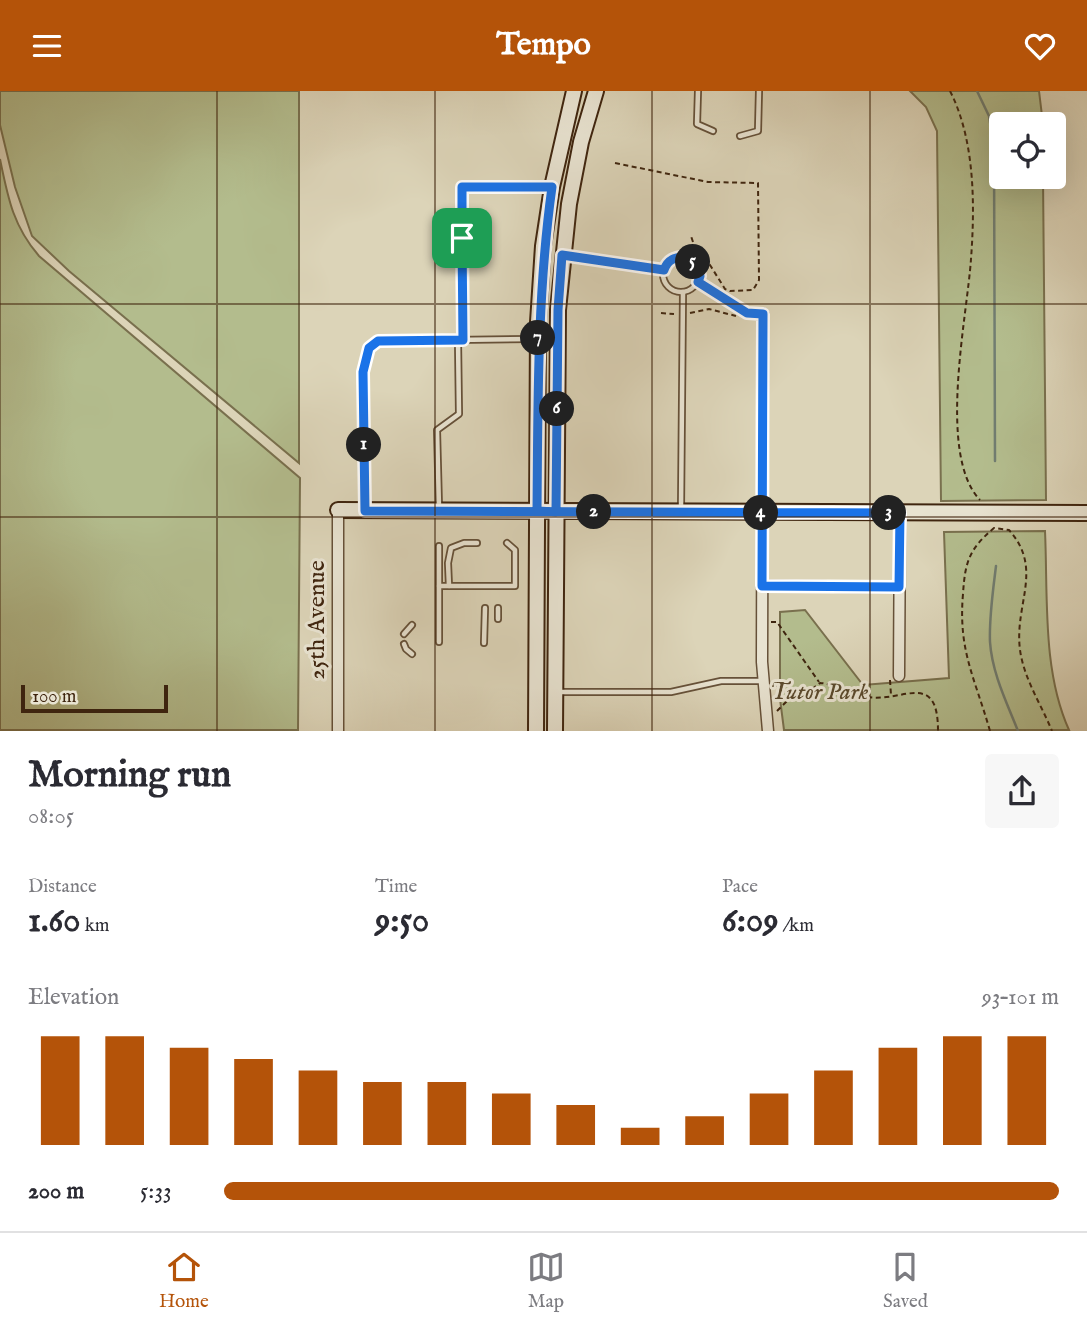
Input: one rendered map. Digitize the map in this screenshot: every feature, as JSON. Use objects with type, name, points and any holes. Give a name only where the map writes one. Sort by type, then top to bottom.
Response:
[{"type":"main road","points":[[536,730],[538,339],[544,246],[552,187],[574,91]]},
{"type":"main road","points":[[555,730],[558,310],[569,204],[581,142],[596,91]]},
{"type":"main road","points":[[338,510],[1087,513]]},
{"type":"street","points":[[763,314],[762,622],[768,730]]},
{"type":"street","name":"25th Avenue","points":[[338,510],[338,730]]},
{"type":"street","points":[[899,676],[900,513]]},
{"type":"street","points":[[762,586],[899,587]]},
{"type":"lane","points":[[698,91],[697,124],[713,131]]},
{"type":"lane","points":[[740,136],[758,131],[759,91]]},
{"type":"lane","points":[[439,511],[438,430],[459,414],[462,187],[552,187]]},
{"type":"lane","points":[[562,255],[664,270]]},
{"type":"lane","points":[[686,256],[698,265],[698,282],[690,290],[674,291],[667,285],[664,270],[666,264],[673,258],[686,256]]},
{"type":"lane","points":[[698,282],[747,313],[763,314]]},
{"type":"lane","points":[[681,512],[683,292]]},
{"type":"lane","points":[[365,511],[363,372],[369,348],[378,341],[538,339]]},
{"type":"lane","points":[[449,586],[448,563],[451,548],[464,543],[478,543]]},
{"type":"lane","points":[[439,586],[515,586],[515,550],[507,543]]},
{"type":"lane","points":[[439,546],[439,642]]},
{"type":"lane","points":[[485,585],[485,595]]},
{"type":"lane","points":[[498,585],[498,595]]},
{"type":"lane","points":[[484,643],[485,608]]},
{"type":"lane","points":[[498,608],[498,619]]},
{"type":"lane","points":[[404,634],[412,625]]},
{"type":"lane","points":[[404,644],[412,654]]},
{"type":"lane","points":[[555,692],[671,692],[721,681],[764,684]]},
{"type":"path","points":[[950,91],[966,137],[972,191],[972,259],[958,390],[960,448],[963,468],[978,499],[983,501]]},
{"type":"path","points":[[615,163],[708,182],[758,183],[759,280],[753,290],[725,289],[710,265],[697,254],[691,236]]},
{"type":"path","points":[[661,313],[683,314],[709,309],[738,316],[747,313]]},
{"type":"path","points":[[990,730],[965,653],[961,621],[967,561],[971,551],[994,528],[1002,528],[1009,530],[1016,538],[1026,556],[1019,622],[1020,649],[1030,684],[1052,730]]},
{"type":"path","points":[[762,622],[777,622],[820,683],[865,697],[918,693],[929,698],[937,708],[938,730]]},
{"type":"path","points":[[767,719],[792,696],[811,690],[820,683]]},
{"type":"path","points":[[764,684],[779,686],[792,696]]},
{"type":"path","points":[[890,685],[891,696]]},
{"type":"green space","points":[[0,91],[299,91],[299,463],[69,271],[32,236],[15,187],[0,125]]},
{"type":"green space","points":[[910,91],[1039,91],[1042,112],[989,112],[989,189],[1043,189],[1046,500],[941,501],[937,131],[926,107]]},
{"type":"green space","points":[[0,159],[17,222],[39,256],[300,478],[298,730],[0,730]]},
{"type":"green space","name":"Tutor Park","points":[[1045,531],[1050,658],[1060,707],[1069,730],[784,730],[780,699],[780,612],[805,610],[863,685],[949,678],[944,532]]},
{"type":"waterway","points":[[977,91],[989,116],[994,147],[995,461]]},
{"type":"waterway","points":[[996,566],[990,623],[991,654],[1018,731]]},
{"type":"route","points":[[462,238],[462,187],[552,187],[538,322],[537,511],[556,512],[558,310],[562,255],[664,270],[673,258],[686,256],[698,265],[698,282],[747,313],[763,314],[761,513],[762,586],[899,587],[900,513],[761,513],[365,511],[363,372],[369,348],[378,341],[463,340],[462,238]]}]
